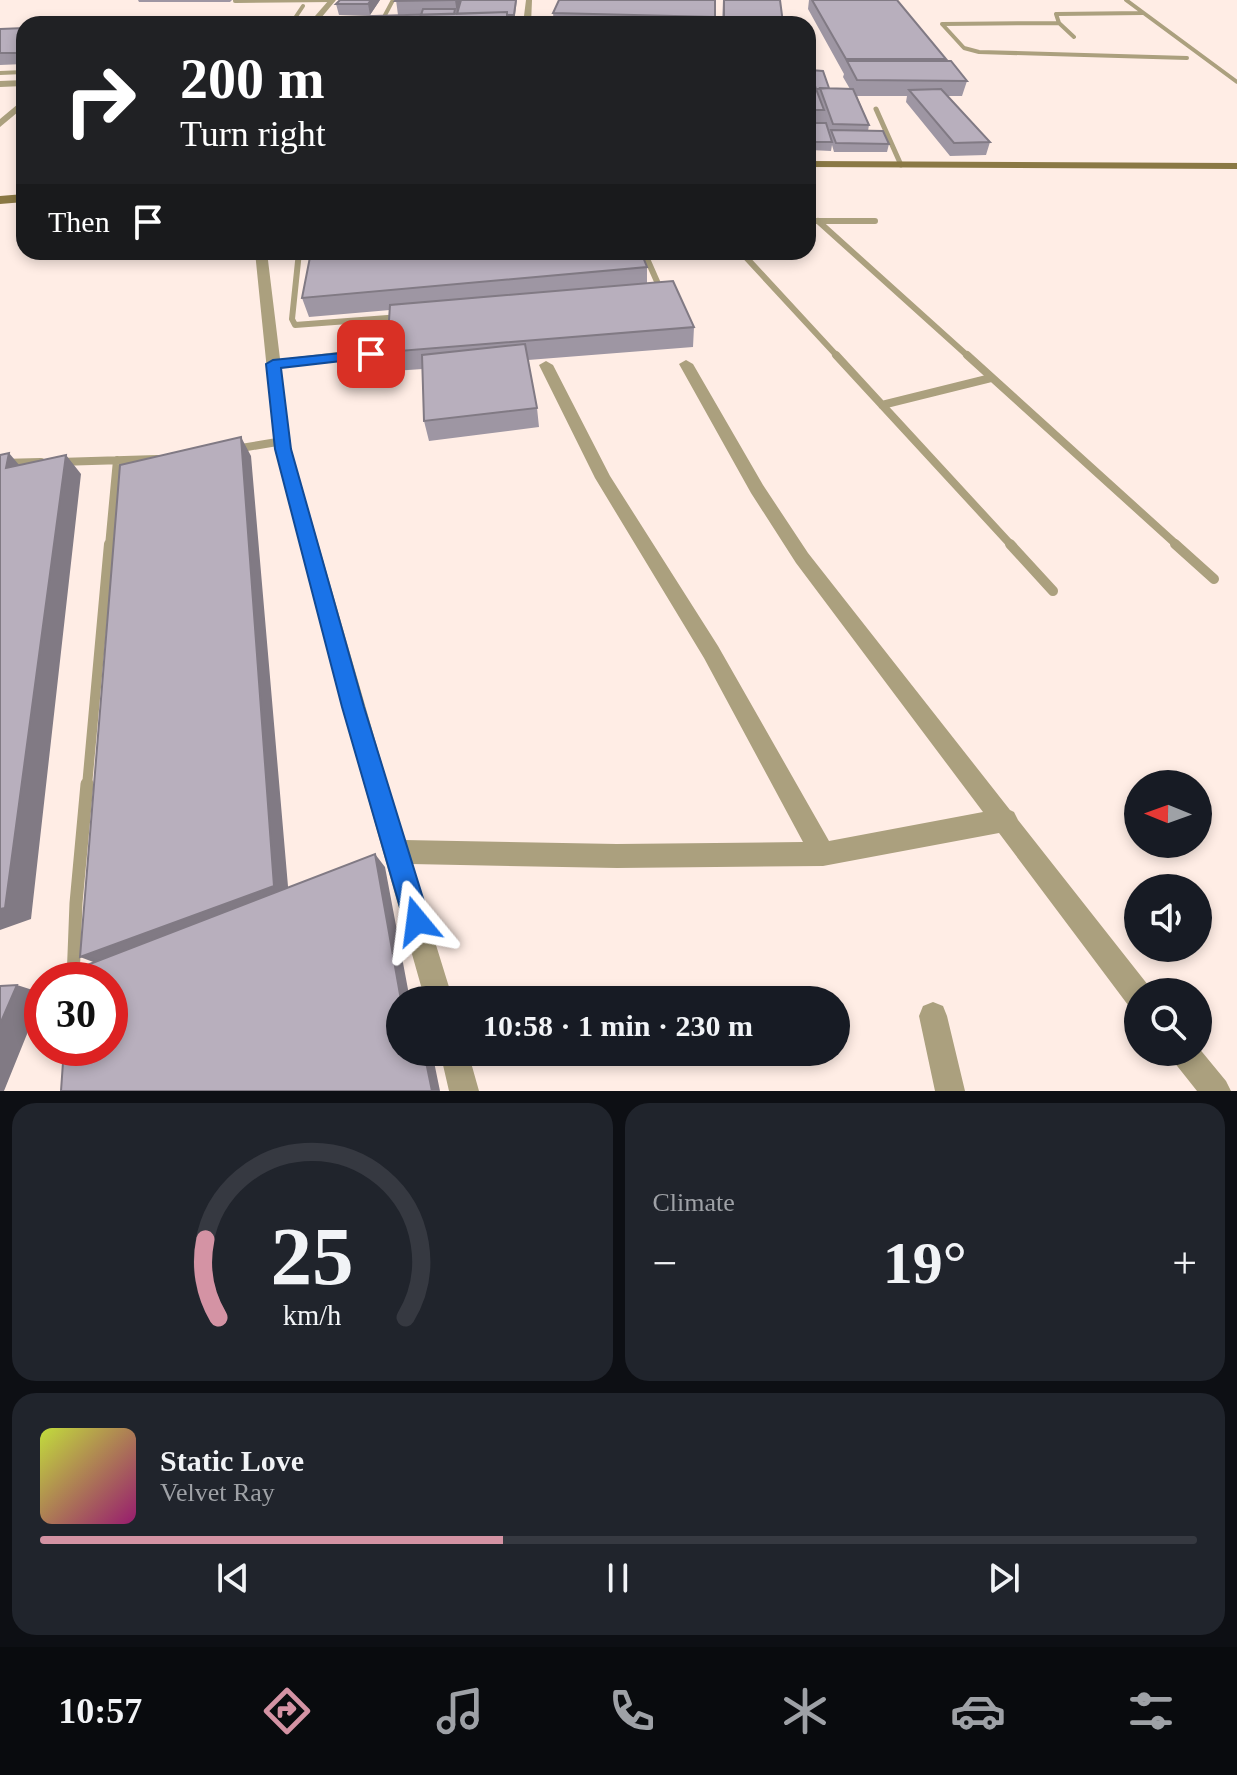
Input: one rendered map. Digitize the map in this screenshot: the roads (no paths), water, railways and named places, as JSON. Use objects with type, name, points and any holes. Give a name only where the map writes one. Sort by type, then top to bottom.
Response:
[{"type":"street","points":[[320,16],[333,0]]},
{"type":"street","points":[[0,124],[16,109]]},
{"type":"street","points":[[816,164],[1237,166]]},
{"type":"street","points":[[262,260],[283,441],[353,707],[435,986]]},
{"type":"street","points":[[686,364],[757,489],[802,558],[1125,978]]},
{"type":"street","points":[[546,365],[603,478],[711,652],[823,854]]},
{"type":"street","points":[[398,852],[617,856],[823,854],[1006,820]]},
{"type":"street","points":[[933,1016],[950,1091]]},
{"type":"street","points":[[458,1066],[464,1091]]},
{"type":"street","points":[[1195,1066],[1216,1091]]},
{"type":"lane","points":[[235,1],[333,0]]},
{"type":"lane","points":[[1126,0],[1237,82]]},
{"type":"lane","points":[[296,16],[303,6]]},
{"type":"lane","points":[[1074,37],[1059,23],[1056,14],[1143,13]]},
{"type":"lane","points":[[1059,23],[942,24],[964,48],[979,52],[1187,58]]},
{"type":"lane","points":[[876,109],[901,165]]},
{"type":"lane","points":[[818,221],[875,221]]},
{"type":"lane","points":[[818,221],[1214,579]]},
{"type":"lane","points":[[298,260],[292,319],[295,325],[409,316]]},
{"type":"lane","points":[[648,260],[659,286],[654,294]]},
{"type":"lane","points":[[748,260],[1053,591]]},
{"type":"lane","points":[[273,364],[358,354],[387,357]]},
{"type":"lane","points":[[882,405],[991,378]]},
{"type":"lane","points":[[218,451],[283,441]]},
{"type":"lane","points":[[0,463],[163,458]]},
{"type":"lane","points":[[74,962],[76,903],[117,460]]}]
